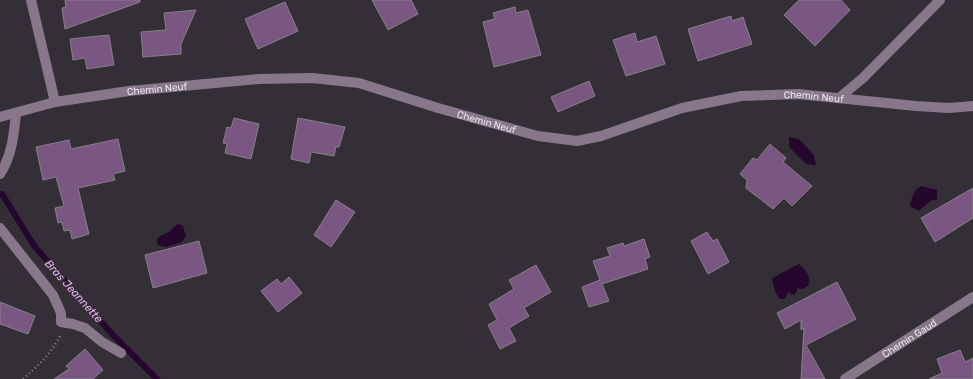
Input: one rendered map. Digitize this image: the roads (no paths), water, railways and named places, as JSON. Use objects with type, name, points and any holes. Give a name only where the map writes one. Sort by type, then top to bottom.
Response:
[{"type":"street","points":[[31,0],[56,102]]},
{"type":"street","points":[[839,98],[863,78],[940,0]]},
{"type":"street","name":"Chemin Neuf","points":[[0,117],[56,102],[128,91],[259,79],[312,78],[359,83],[438,108],[538,136],[577,141],[601,136],[682,108],[741,96],[798,94],[922,107],[948,108],[973,106]]},
{"type":"street","points":[[0,174],[7,164],[14,133],[16,113]]},
{"type":"street","points":[[0,228],[53,295],[61,313],[61,322],[85,328],[106,345],[121,353]]},
{"type":"street","name":"Chemin Gaud","points":[[845,379],[973,297]]},
{"type":"waterway","name":"Bras Jeannette","points":[[2,194],[35,247],[112,334],[157,379]]}]
